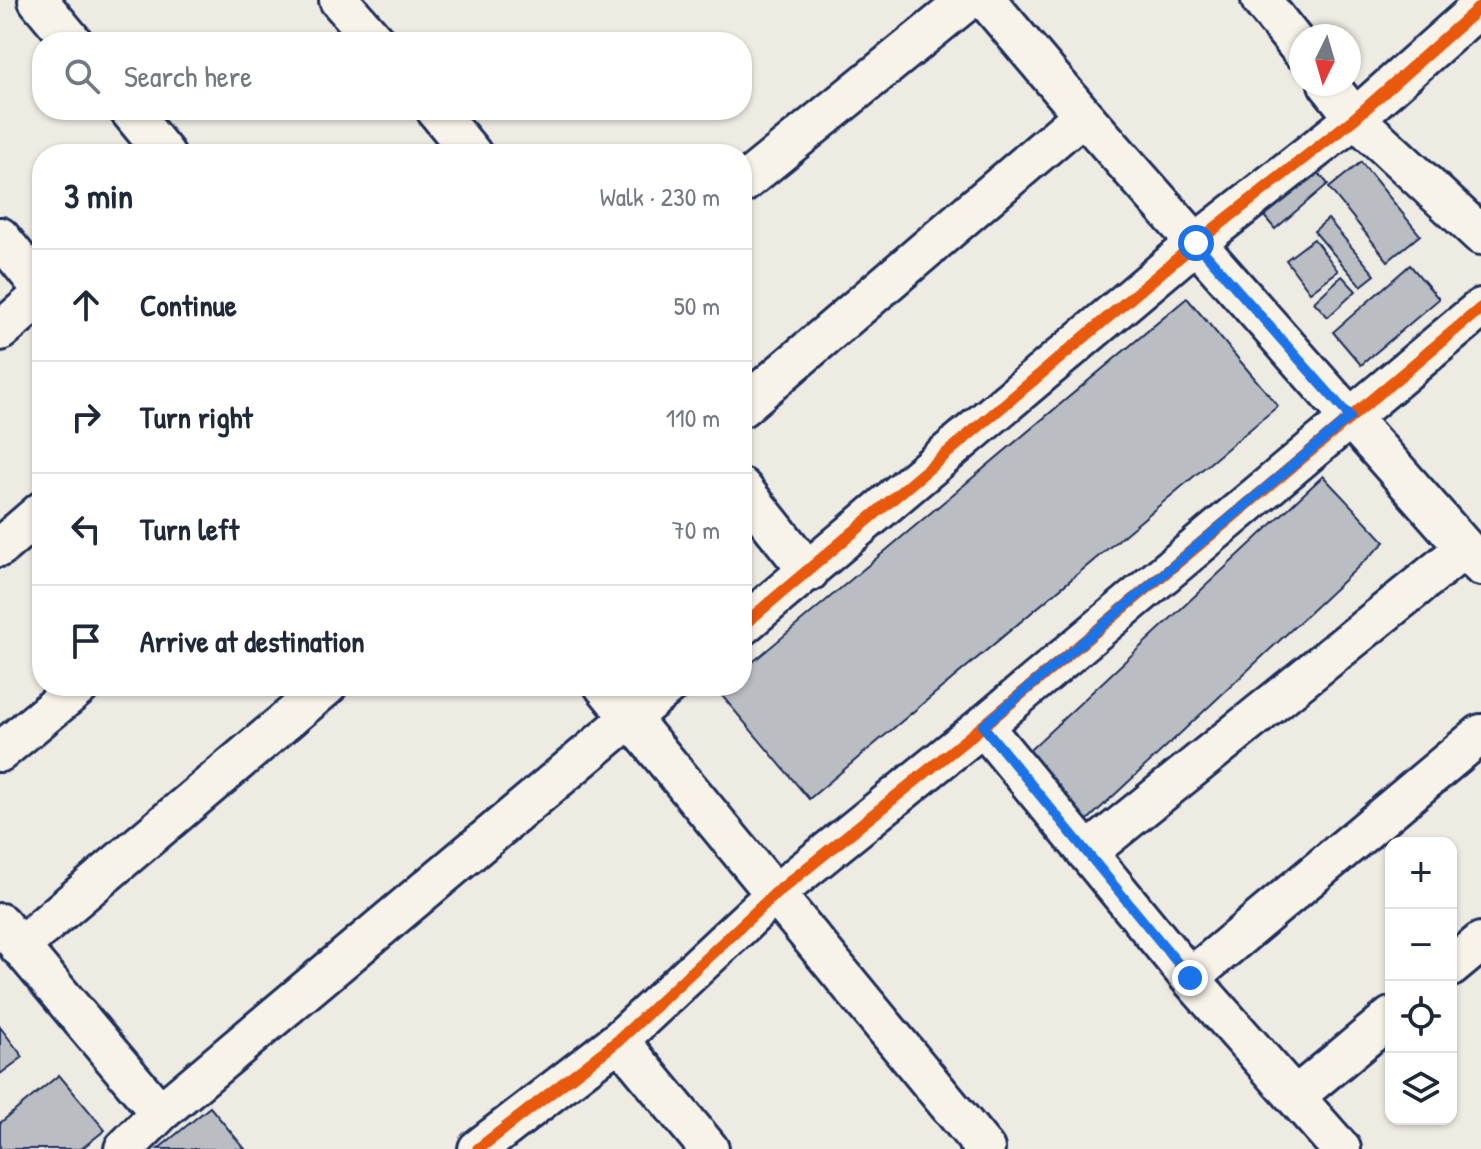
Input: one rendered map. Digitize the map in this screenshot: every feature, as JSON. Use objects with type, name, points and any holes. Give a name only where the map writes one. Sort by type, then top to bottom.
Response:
[{"type":"street","points":[[38,0],[65,32]]},
{"type":"street","points":[[339,0],[367,32]]},
{"type":"street","points":[[752,176],[968,0]]},
{"type":"street","points":[[986,0],[1083,115],[1473,557],[1087,853]]},
{"type":"street","points":[[1261,0],[1289,35]]},
{"type":"street","points":[[752,618],[1196,243],[1355,118],[1481,6]]},
{"type":"street","points":[[1338,96],[1355,118],[1481,235]]},
{"type":"street","points":[[752,398],[1083,115]]},
{"type":"street","points":[[137,120],[157,144]]},
{"type":"street","points":[[444,120],[464,144]]},
{"type":"street","points":[[0,237],[32,277]]},
{"type":"street","points":[[0,331],[32,304]]},
{"type":"street","points":[[478,1149],[619,1040],[775,894],[983,726],[1481,308]]},
{"type":"street","points":[[752,501],[809,572]]},
{"type":"street","points":[[0,547],[32,520]]},
{"type":"street","points":[[0,752],[68,696]]},
{"type":"street","points":[[160,1113],[10,935],[314,696]]},
{"type":"street","points":[[612,696],[985,1149]]},
{"type":"street","points":[[124,1149],[160,1113],[655,696]]},
{"type":"street","points":[[983,726],[1190,978],[1341,1149]]},
{"type":"street","points":[[1190,978],[1481,734]]},
{"type":"street","points":[[1457,962],[1481,942]]},
{"type":"street","points":[[1296,1096],[1385,1022]]},
{"type":"street","points":[[619,1040],[709,1149]]},
{"type":"building","points":[[1305,157],[1328,184],[1275,229],[1252,202]]},
{"type":"building","points":[[1361,162],[1420,235],[1388,261],[1329,188]]},
{"type":"building","points":[[1328,219],[1375,275],[1361,286],[1314,231]]},
{"type":"building","points":[[1314,239],[1338,271],[1310,292],[1286,260]]},
{"type":"building","points":[[1410,265],[1439,299],[1361,365],[1333,332]]},
{"type":"building","points":[[1342,276],[1356,291],[1328,317],[1314,302]]},
{"type":"building","points":[[1187,298],[1278,406],[809,799],[722,696],[752,696],[752,663]]},
{"type":"building","points":[[1323,476],[1385,542],[1078,829],[1016,763]]},
{"type":"building","points":[[0,1027],[23,1057],[0,1074]]},
{"type":"building","points":[[59,1075],[105,1130],[81,1149],[0,1149],[0,1123]]},
{"type":"building","points":[[210,1107],[245,1149],[158,1149]]},
{"type":"cycle path","points":[[752,618],[1196,243],[1355,118],[1481,6]]},
{"type":"cycle path","points":[[478,1149],[619,1040],[775,894],[983,726],[1481,308]]},
{"type":"route","points":[[1190,978],[983,726],[1350,417],[1196,243]]}]
